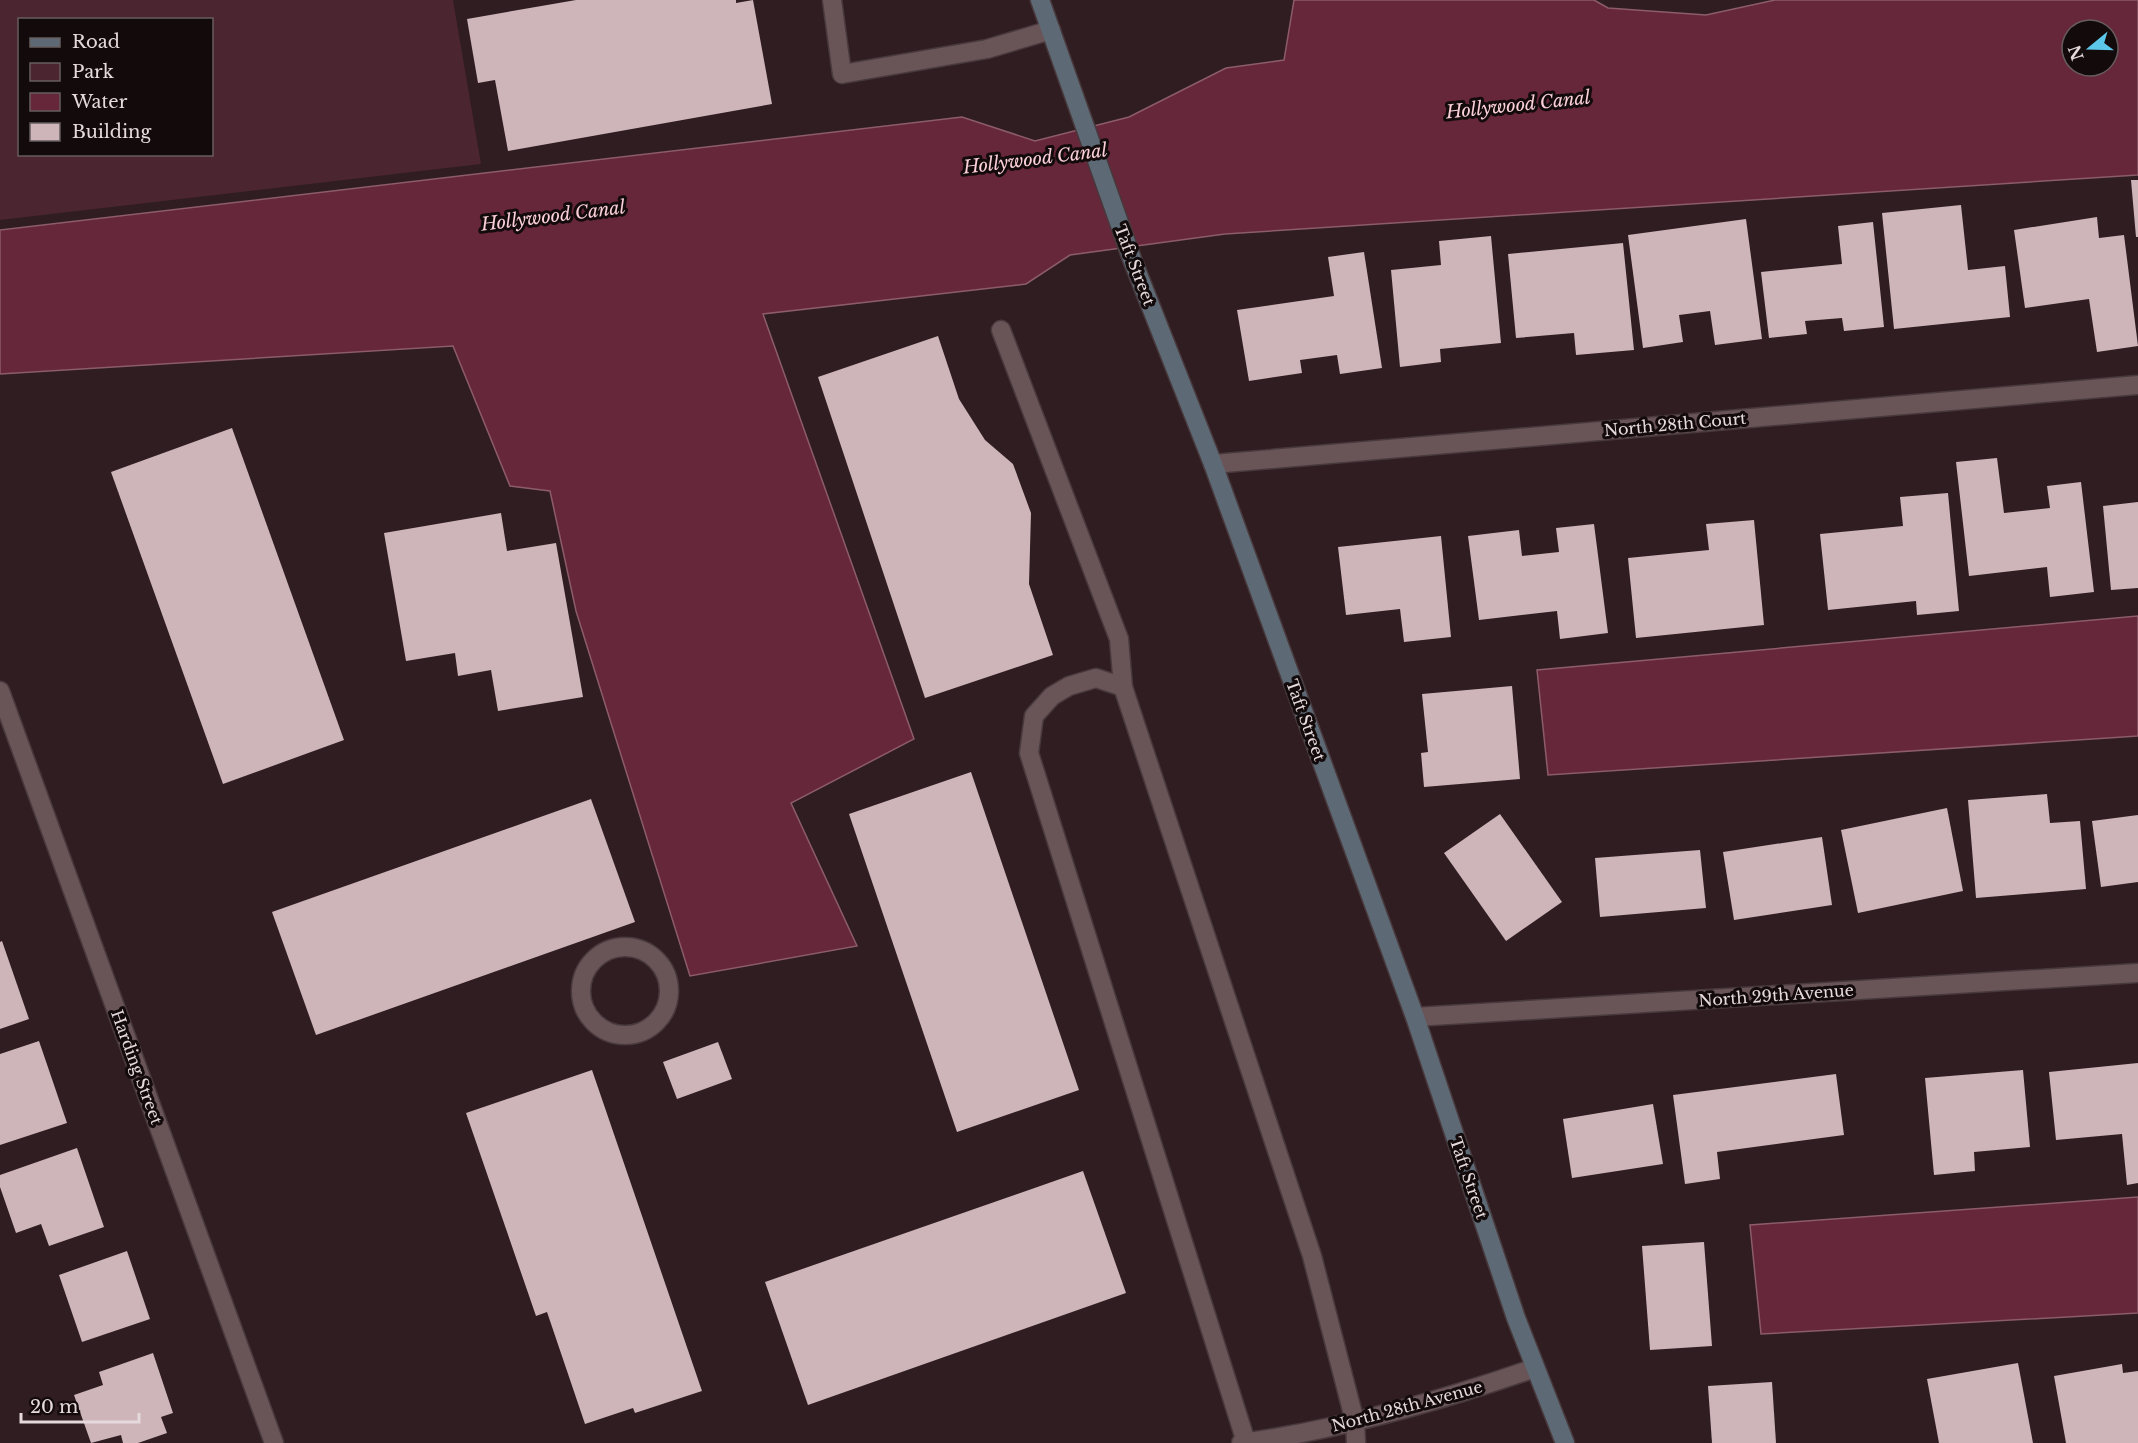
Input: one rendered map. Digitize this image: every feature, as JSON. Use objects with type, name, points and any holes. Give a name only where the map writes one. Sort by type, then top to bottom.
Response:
[{"type":"street","points":[[832,0],[842,74],[987,49],[1051,30]]},
{"type":"street","name":"Taft Street","points":[[1040,0],[1132,259],[1213,464],[1415,1017],[1516,1318],[1565,1443]]},
{"type":"street","points":[[1001,330],[1119,639],[1123,687],[1312,1256],[1355,1422],[1356,1443]]},
{"type":"street","name":"North 28th Court","points":[[1213,464],[2138,385]]},
{"type":"street","points":[[1123,687],[1096,678],[1069,686],[1052,696],[1034,716],[1029,753],[1246,1442]]},
{"type":"street","name":"Harding Street","points":[[0,691],[274,1443]]},
{"type":"street","points":[[623,947],[637,949],[650,955],[660,965],[667,978],[666,1007],[658,1020],[647,1029],[634,1034],[619,1035],[605,1031],[593,1022],[584,1010],[581,996],[582,981],[587,968],[597,957],[609,950],[623,947]]},
{"type":"street","name":"North 29th Avenue","points":[[1415,1017],[2138,973]]},
{"type":"street","name":"North 28th Avenue","points":[[1241,1443],[1355,1422],[1482,1387],[1535,1368]]},
{"type":"green space","points":[[0,0],[453,0],[481,164],[0,220]]},
{"type":"water","name":"Hollywood Canal","points":[[1294,0],[1594,0],[1608,8],[1706,15],[1775,0],[2138,0],[2138,175],[1225,234],[1070,255],[1026,284],[763,314],[914,739],[791,803],[857,946],[690,976],[576,611],[550,491],[510,486],[453,346],[0,374],[0,230],[962,117],[1035,141],[1129,117],[1226,68],[1284,60]]},
{"type":"water","points":[[2138,616],[2138,736],[1548,775],[1537,670]]},
{"type":"water","points":[[2138,1197],[2138,1313],[1761,1334],[1750,1225]]},
{"type":"building","points":[[576,0],[736,0],[736,3],[753,0],[772,104],[508,151],[495,80],[478,83],[467,19]]},
{"type":"building","points":[[2131,180],[2138,180],[2138,237],[2136,237]]},
{"type":"building","points":[[1961,205],[1968,270],[2005,266],[2010,317],[1894,329],[1882,213]]},
{"type":"building","points":[[2097,217],[2099,238],[2124,235],[2138,346],[2097,352],[2089,299],[2025,308],[2014,230]]},
{"type":"building","points":[[1746,219],[1762,339],[1715,345],[1710,311],[1679,315],[1683,342],[1643,348],[1628,235]]},
{"type":"building","points":[[1873,222],[1884,327],[1844,331],[1842,318],[1805,321],[1807,334],[1769,338],[1761,272],[1842,264],[1838,226]]},
{"type":"building","points":[[1491,236],[1501,343],[1440,349],[1441,362],[1400,367],[1391,270],[1441,265],[1439,241]]},
{"type":"building","points":[[1623,243],[1634,350],[1576,355],[1574,333],[1516,338],[1508,254]]},
{"type":"building","points":[[1364,252],[1382,368],[1340,374],[1337,355],[1300,360],[1302,373],[1249,381],[1237,310],[1334,296],[1328,257]]},
{"type":"building","points":[[938,336],[959,399],[985,440],[1013,464],[1031,513],[1029,584],[1053,655],[925,698],[818,377]]},
{"type":"building","points":[[232,428],[344,740],[223,784],[111,472]]},
{"type":"building","points":[[1997,458],[2004,513],[2050,508],[2047,486],[2081,482],[2094,592],[2050,597],[2047,567],[1969,576],[1956,462]]},
{"type":"building","points":[[1948,493],[1959,611],[1917,615],[1916,601],[1828,610],[1820,534],[1903,526],[1900,497]]},
{"type":"building","points":[[2138,502],[2138,588],[2111,590],[2103,506]]},
{"type":"building","points":[[501,513],[507,551],[556,543],[583,697],[498,711],[491,670],[458,676],[455,653],[406,661],[384,533]]},
{"type":"building","points":[[1754,520],[1764,625],[1636,638],[1628,558],[1709,550],[1706,524]]},
{"type":"building","points":[[1594,524],[1608,633],[1560,639],[1557,611],[1479,620],[1468,536],[1519,530],[1522,556],[1559,552],[1556,528]]},
{"type":"building","points":[[1441,536],[1451,637],[1404,642],[1400,609],[1346,615],[1338,547]]},
{"type":"building","points":[[1512,686],[1520,779],[1424,787],[1421,753],[1428,752],[1422,694]]},
{"type":"building","points":[[971,772],[1079,1090],[957,1132],[849,814]]},
{"type":"building","points":[[2047,794],[2050,823],[2080,821],[2086,889],[1976,898],[1968,800]]},
{"type":"building","points":[[591,799],[635,922],[316,1035],[272,912]]},
{"type":"building","points":[[1947,808],[1963,891],[1858,913],[1841,830]]},
{"type":"building","points":[[1500,814],[1562,902],[1506,941],[1444,853]]},
{"type":"building","points":[[2138,815],[2138,882],[2101,887],[2092,821]]},
{"type":"building","points":[[1822,837],[1832,905],[1734,920],[1723,852]]},
{"type":"building","points":[[1700,850],[1706,908],[1600,917],[1595,858]]},
{"type":"building","points":[[2,941],[29,1019],[0,1029],[0,942]]},
{"type":"building","points":[[39,1041],[67,1123],[0,1145],[0,1054]]},
{"type":"building","points":[[718,1042],[732,1079],[677,1099],[663,1062]]},
{"type":"building","points":[[2138,1063],[2138,1183],[2127,1185],[2122,1134],[2056,1140],[2049,1072]]},
{"type":"building","points":[[592,1070],[702,1391],[635,1413],[633,1408],[585,1424],[547,1312],[536,1316],[466,1113]]},
{"type":"building","points":[[2023,1070],[2030,1147],[1974,1152],[1975,1171],[1934,1175],[1925,1078]]},
{"type":"building","points":[[1836,1074],[1844,1135],[1717,1152],[1720,1179],[1685,1184],[1673,1095]]},
{"type":"building","points":[[1653,1104],[1663,1164],[1572,1178],[1563,1119]]},
{"type":"building","points":[[77,1148],[104,1227],[49,1246],[41,1224],[16,1233],[0,1187],[0,1175]]},
{"type":"building","points":[[1083,1171],[1126,1293],[808,1405],[765,1282]]},
{"type":"building","points":[[1704,1242],[1712,1346],[1650,1350],[1642,1246]]},
{"type":"building","points":[[127,1251],[150,1319],[82,1342],[59,1275]]},
{"type":"building","points":[[153,1353],[173,1413],[161,1417],[167,1433],[138,1443],[123,1443],[121,1435],[91,1443],[74,1395],[103,1385],[99,1372]]},
{"type":"building","points":[[2018,1363],[2033,1443],[1939,1443],[1927,1379]]},
{"type":"building","points":[[2122,1364],[2123,1373],[2138,1371],[2138,1443],[2066,1443],[2054,1376]]},
{"type":"building","points":[[1772,1382],[1776,1443],[1712,1443],[1708,1386]]}]
